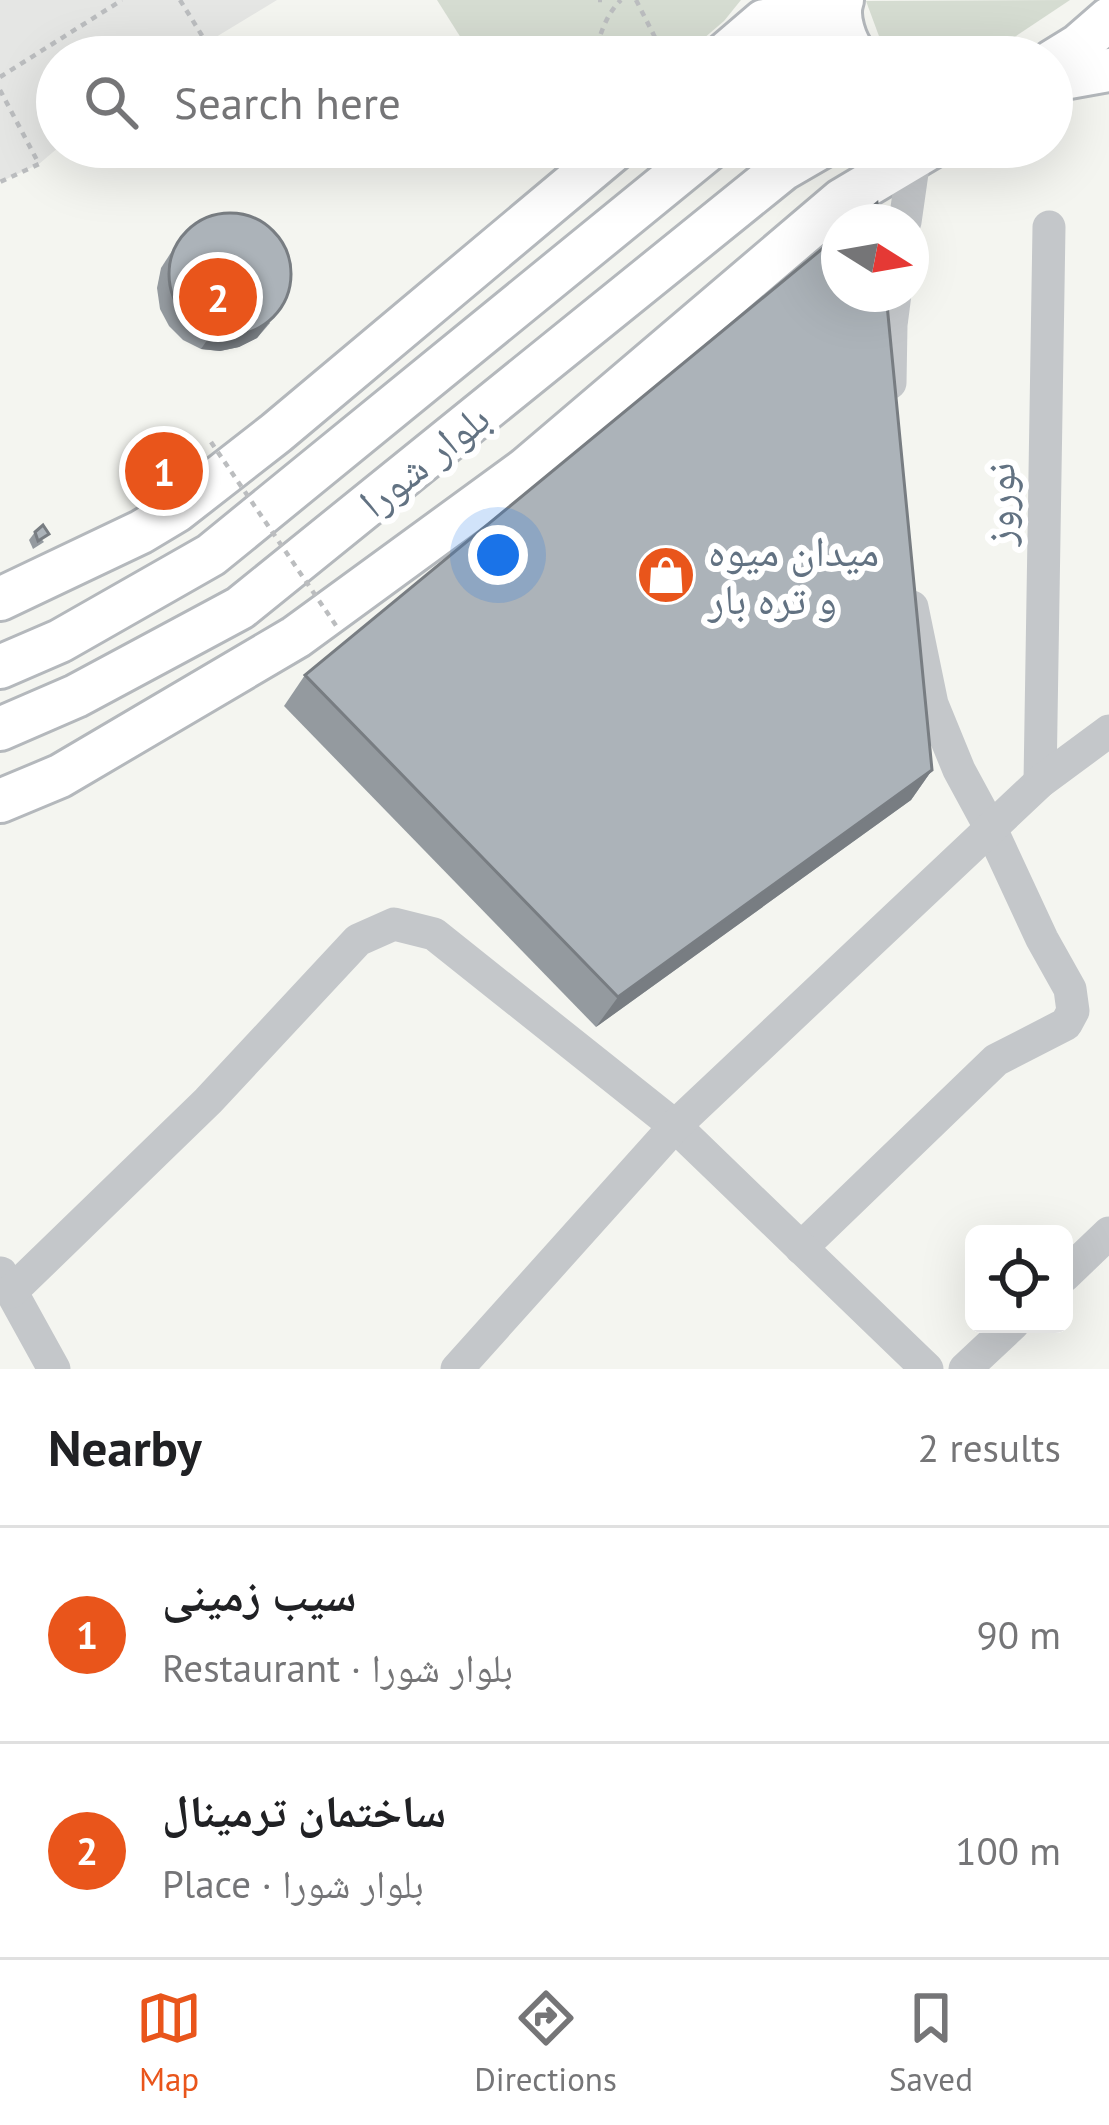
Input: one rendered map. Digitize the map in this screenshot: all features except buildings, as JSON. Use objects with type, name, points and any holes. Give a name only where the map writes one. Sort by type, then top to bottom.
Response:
[{"type":"main road","points":[[746,36],[764,21],[840,6]]},
{"type":"main road","points":[[818,36],[840,6]]},
{"type":"main road","points":[[840,6],[848,36]]},
{"type":"main road","points":[[1073,49],[1109,19]]},
{"type":"main road","points":[[1073,78],[1104,74]]},
{"type":"main road","points":[[0,599],[176,511],[593,168]]},
{"type":"main road","name":"بلوار شورا","points":[[0,667],[60,641],[212,555],[684,168]]},
{"type":"main road","name":"بلوار شورا","points":[[0,729],[76,696],[240,608],[777,168]]},
{"type":"main road","points":[[0,801],[59,776],[296,637],[526,469],[593,432],[842,200],[896,168]]},
{"type":"main road","points":[[480,265],[634,207]]},
{"type":"street","points":[[909,204],[918,168]]},
{"type":"street","name":"نوروز","points":[[1040,782],[1049,227]]},
{"type":"street","points":[[891,420],[893,312]]},
{"type":"street","points":[[801,1247],[996,1060],[1066,1024],[1073,1011],[1070,989],[959,770],[932,704],[905,568]]},
{"type":"street","points":[[457,1369],[675,1126],[1040,782],[1109,731]]},
{"type":"street","points":[[54,1369],[6,1282],[208,1101],[358,940],[394,924],[434,934],[675,1126],[928,1369]]},
{"type":"street","points":[[1073,1268],[1109,1234]]},
{"type":"street","points":[[965,1369],[1003,1333]]},
{"type":"path","points":[[65,36],[122,0]]},
{"type":"path","points":[[180,0],[202,36]]},
{"type":"path","points":[[600,36],[612,8],[621,0]]},
{"type":"path","points":[[636,0],[654,36]]},
{"type":"path","points":[[0,77],[36,54]]},
{"type":"path","points":[[0,90],[36,158]]},
{"type":"path","points":[[0,182],[36,165]]},
{"type":"path","points":[[211,442],[337,627]]},
{"type":"shaded area","points":[[0,0],[277,0],[218,36],[36,36],[36,165],[0,182]]},
{"type":"shaded area","points":[[437,0],[741,0],[706,36],[460,36]]},
{"type":"shaded area","points":[[1070,0],[1016,36],[879,36],[866,1]]},
{"type":"place","name":"ساختمان ترمینال","points":[[218,297]]},
{"type":"place","name":"سیب زمینی","points":[[164,471]]},
{"type":"place","name":"میدان میوه و تره بار","points":[[666,575]]}]
